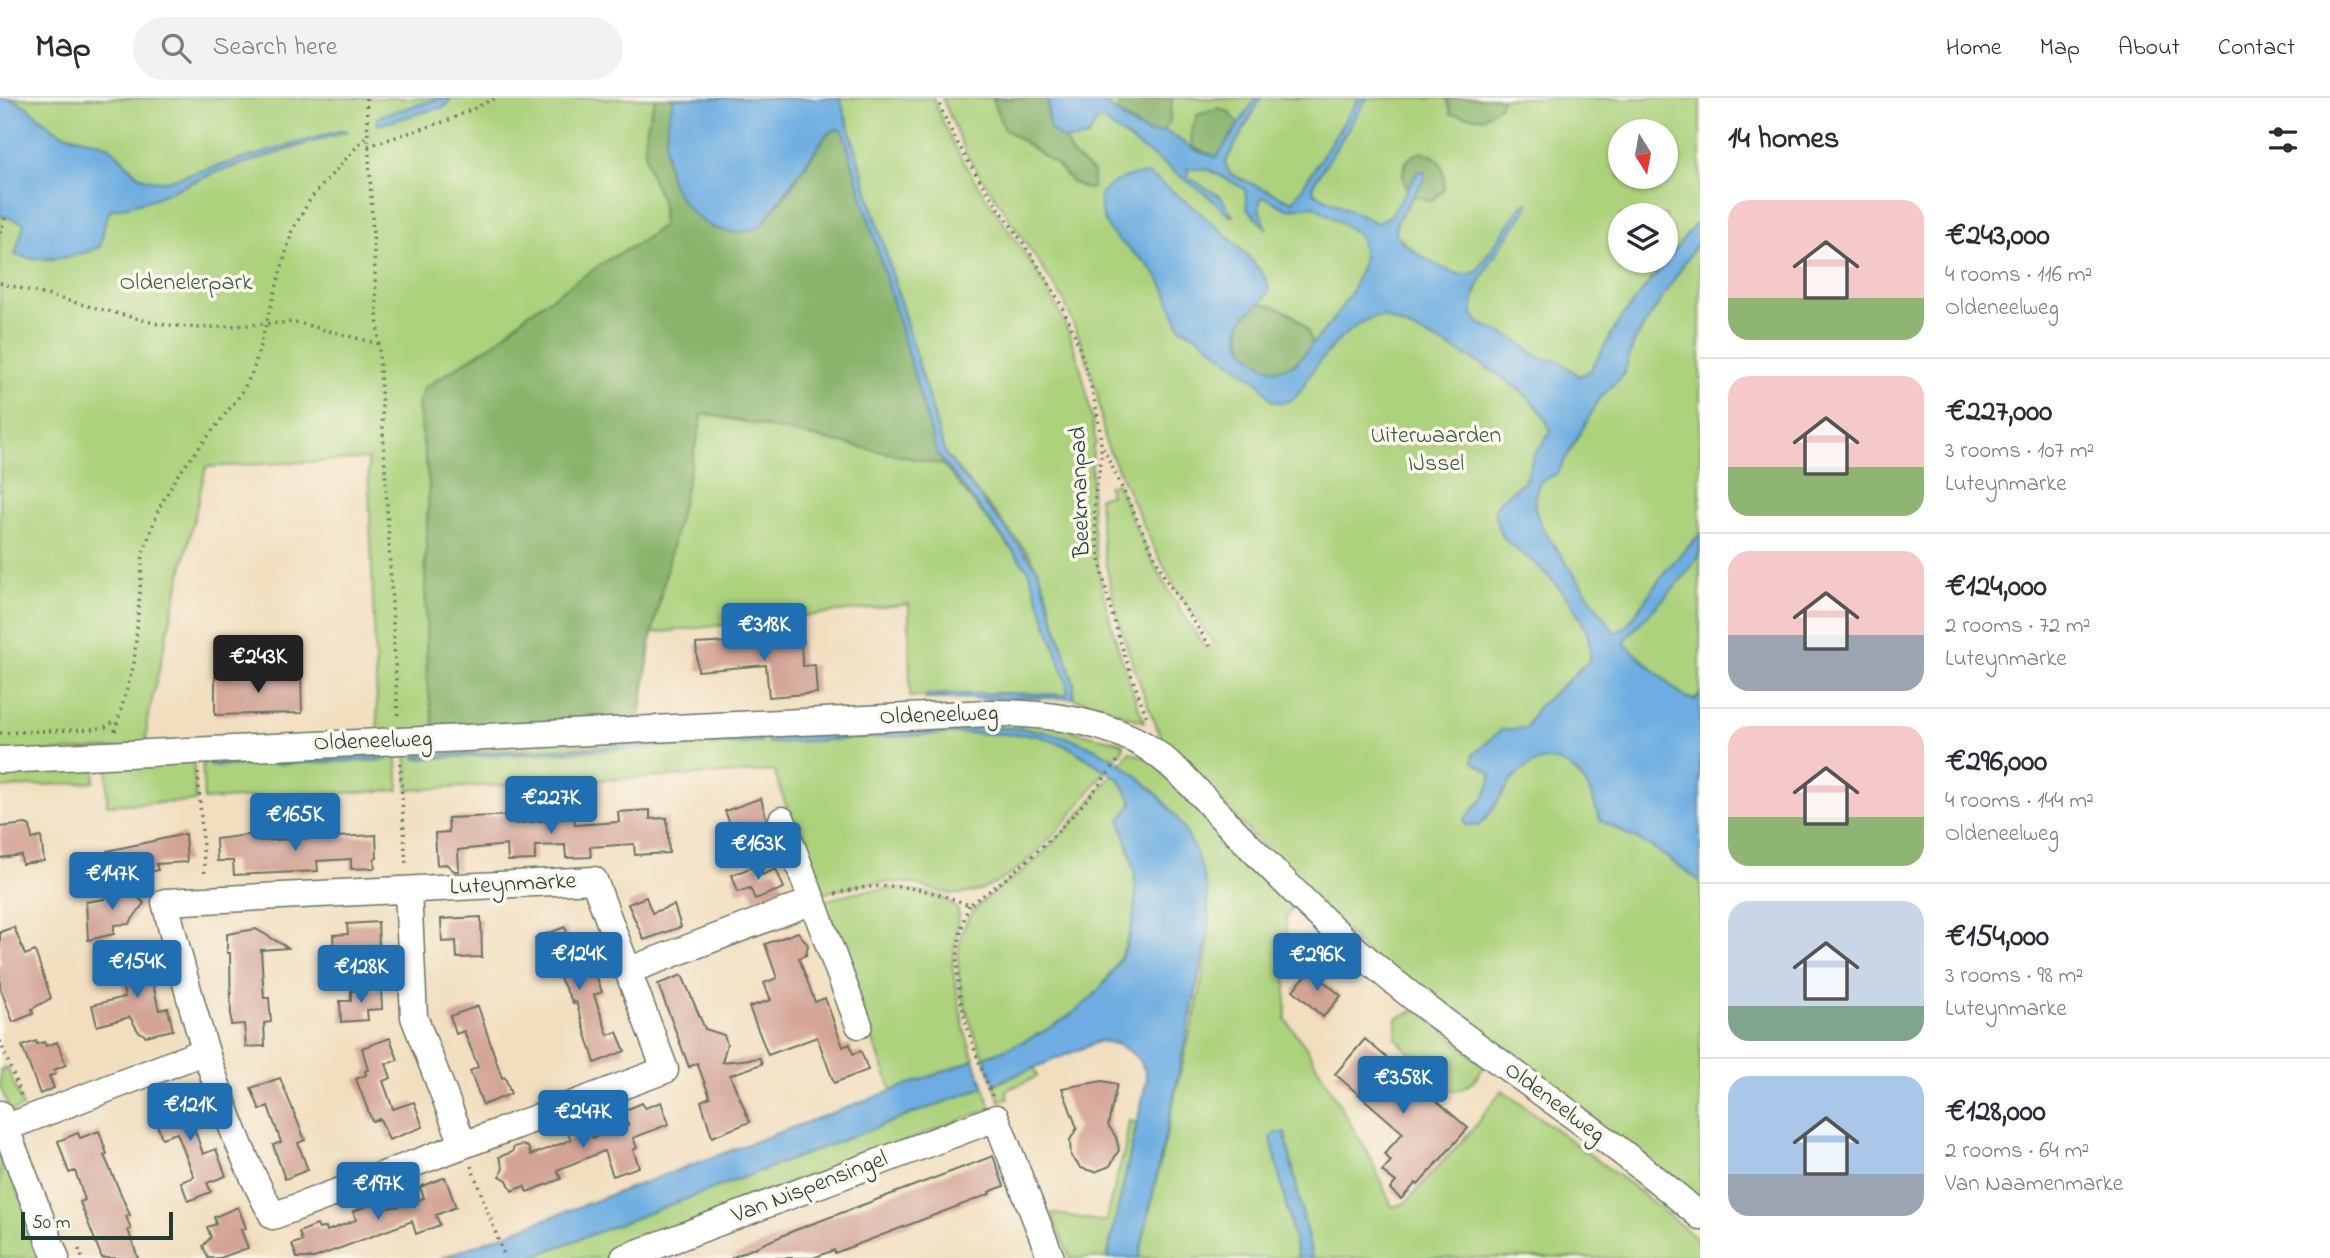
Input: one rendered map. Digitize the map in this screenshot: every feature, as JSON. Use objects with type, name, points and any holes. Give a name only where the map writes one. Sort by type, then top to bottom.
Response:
[{"type":"street","name":"Oldeneelweg","points":[[0,760],[1019,713],[1084,722],[1134,739],[1136,750],[1192,786],[1298,897],[1384,974],[1700,1216]]},
{"type":"street","points":[[782,820],[859,1026]]},
{"type":"street","name":"Luteynmarke","points":[[594,880],[665,1070],[273,1216],[257,1187],[204,1052],[165,902],[408,890],[594,880]]},
{"type":"street","points":[[408,890],[415,1017],[463,1144]]},
{"type":"street","points":[[627,971],[813,901]]},
{"type":"street","points":[[56,1258],[3,1121],[204,1052]]},
{"type":"street","points":[[995,1109],[1051,1258]]},
{"type":"street","name":"Van Nispensingel","points":[[624,1258],[995,1109]]},
{"type":"path","points":[[366,98],[408,890]]},
{"type":"path","points":[[368,146],[449,120],[496,98]]},
{"type":"path","name":"Beekmanpad","points":[[937,98],[968,166],[1059,301],[1079,348],[1093,394],[1101,446],[1094,490],[1100,561],[1118,641],[1152,730],[1153,741],[1136,750]]},
{"type":"path","points":[[114,754],[115,728],[136,653],[139,576],[147,538],[177,476],[240,394],[260,353],[292,231],[311,198],[367,135]]},
{"type":"path","points":[[0,233],[5,218]]},
{"type":"path","points":[[0,283],[158,324],[199,328],[283,321],[315,325],[379,344]]},
{"type":"path","points":[[1101,446],[1115,469],[1166,580],[1210,646]]},
{"type":"path","points":[[0,733],[90,729],[105,727],[118,720]]},
{"type":"path","points":[[197,749],[206,901]]},
{"type":"path","points":[[995,1109],[964,1017],[955,958],[969,905],[1033,858],[1104,780],[1136,750]]},
{"type":"path","points":[[813,901],[864,886],[895,885],[937,893],[969,905]]},
{"type":"path","points":[[463,1144],[505,1258]]},
{"type":"green space","name":"Oldenelerpark","points":[[0,98],[933,98],[958,153],[1038,274],[1069,334],[1085,388],[1096,444],[1093,447],[1091,484],[1092,520],[1102,588],[1120,654],[1144,722],[1073,698],[1074,683],[1043,582],[1030,555],[945,454],[847,119],[827,134],[780,203],[752,231],[639,243],[609,259],[526,315],[496,342],[424,388],[418,404],[429,485],[425,570],[427,682],[435,733],[378,735],[368,459],[206,467],[147,721],[146,747],[0,754]]},
{"type":"green space","points":[[656,98],[674,98],[666,137],[666,154],[675,185],[697,214],[712,228],[780,203],[827,134],[836,129],[843,131],[943,465],[703,413],[652,633],[640,717],[435,733],[427,682],[425,570],[429,485],[418,404],[424,388],[496,342],[526,315],[662,226],[660,196],[648,168],[645,151],[647,127]]},
{"type":"green space","name":"Uiterwaarden IJssel","points":[[942,98],[993,98],[996,112],[994,98],[1700,98],[1700,1207],[1404,991],[1168,748],[1133,666],[1112,595],[1103,547],[1099,497],[1110,495],[1108,486],[1117,483],[1146,548],[1192,629],[1206,649],[1214,643],[1179,594],[1155,550],[1105,441],[1097,393],[1083,347],[1063,299],[967,155]]},
{"type":"green space","points":[[993,98],[1048,98],[1047,119],[1065,140],[1071,154],[1093,172],[1093,188],[1086,189],[1073,183],[1057,165],[1003,128]]},
{"type":"green space","points":[[1120,98],[1172,98],[1170,121],[1162,133],[1148,133],[1118,113]]},
{"type":"green space","points":[[1447,98],[1502,98],[1500,105],[1483,118],[1451,114]]},
{"type":"green space","points":[[1219,108],[1229,112],[1239,124],[1217,157],[1192,147],[1191,134],[1197,115]]},
{"type":"green space","points":[[1423,152],[1439,161],[1444,176],[1444,189],[1431,201],[1413,196],[1425,178],[1418,172],[1407,189],[1403,177],[1407,161]]},
{"type":"green space","points":[[1261,303],[1294,316],[1306,328],[1313,345],[1297,361],[1283,369],[1260,366],[1247,353],[1243,344],[1241,326],[1244,318]]},
{"type":"green space","points":[[703,413],[943,465],[1029,571],[1067,683],[1067,695],[1004,693],[910,697],[909,604],[652,633]]},
{"type":"green space","points":[[1018,718],[1123,743],[1123,749],[1114,760],[1067,738],[1022,729],[769,738],[768,742],[771,743],[961,733],[1024,733],[1042,736],[1067,746],[1106,771],[1041,848],[1000,881],[978,890],[956,894],[914,884],[890,882],[854,886],[818,895],[774,771],[408,790],[406,747]],"holes":[[[759,739],[416,759],[417,755]]]},
{"type":"green space","points":[[396,747],[399,790],[204,800],[202,756]],"holes":[[[385,756],[385,760],[211,766],[211,763]]]},
{"type":"green space","points":[[1129,752],[1152,760],[1296,902],[1286,917],[1286,1020],[1307,1049],[1371,1159],[1392,1207],[1405,1203],[1472,1130],[1502,1090],[1635,1188],[1700,1241],[1700,1258],[1312,1258],[1285,1133],[1271,1137],[1298,1258],[1139,1258],[1204,972],[1209,916],[1206,889],[1192,848],[1175,821],[1120,765]]},
{"type":"green space","points":[[193,756],[196,801],[107,805],[108,760]]},
{"type":"green space","points":[[0,766],[95,766],[94,782],[0,788]]},
{"type":"green space","points":[[1112,775],[1126,787],[1133,803],[1120,820],[1135,882],[1135,906],[1123,951],[1098,990],[1064,1022],[1029,1041],[984,1057],[970,1021],[959,980],[960,939],[967,921],[979,905],[1047,849]]},
{"type":"green space","points":[[895,888],[940,897],[954,906],[959,913],[952,965],[964,1029],[974,1060],[892,1091],[821,902],[855,892]]},
{"type":"green space","points":[[1419,1009],[1484,1066],[1466,1087],[1454,1091],[1441,1087],[1427,1058],[1409,1052],[1396,1039],[1397,1018]]},
{"type":"green space","points":[[7,1067],[23,1107],[10,1112],[0,1086],[0,1070]]},
{"type":"green space","points":[[1034,1067],[1037,1077],[1006,1090],[1008,1099],[1000,1101],[994,1085]]},
{"type":"green space","points":[[984,1087],[991,1108],[604,1258],[529,1258]]},
{"type":"green space","points":[[1129,1121],[1137,1122],[1107,1258],[1070,1258],[1051,1213],[1105,1222],[1125,1148]]},
{"type":"green space","points":[[0,1145],[43,1258],[0,1258]]},
{"type":"water","points":[[0,98],[18,102],[60,132],[107,145],[134,172],[146,179],[155,180],[166,181],[342,130],[348,131],[217,172],[153,199],[111,210],[106,218],[100,247],[68,257],[36,259],[15,255],[24,223],[0,215]]},
{"type":"water","points":[[442,98],[450,99],[447,106],[378,125],[377,118],[382,115]]},
{"type":"water","points":[[674,98],[840,98],[945,454],[1038,569],[1074,683],[1073,698],[925,699],[927,695],[1067,695],[1067,683],[1029,571],[937,454],[843,131],[836,129],[827,134],[762,225],[747,231],[732,232],[705,223],[682,202],[674,188],[667,164],[666,145],[667,126]]},
{"type":"water","points":[[1048,98],[1099,98],[1132,125],[1148,133],[1167,132],[1197,151],[1217,157],[1256,98],[1261,98],[1225,163],[1230,174],[1293,202],[1359,98],[1367,98],[1313,185],[1314,193],[1377,223],[1391,215],[1418,172],[1424,171],[1425,178],[1397,221],[1396,235],[1434,264],[1467,274],[1476,272],[1522,205],[1528,202],[1526,210],[1484,274],[1474,301],[1473,314],[1479,323],[1513,338],[1540,358],[1560,361],[1579,376],[1590,371],[1619,321],[1657,273],[1678,273],[1678,246],[1700,218],[1700,239],[1634,342],[1624,374],[1600,398],[1557,474],[1540,482],[1535,500],[1537,517],[1543,529],[1615,633],[1627,626],[1666,570],[1700,534],[1700,551],[1695,562],[1625,640],[1626,645],[1684,697],[1695,700],[1700,694],[1700,881],[1652,847],[1601,821],[1589,790],[1580,777],[1560,762],[1538,762],[1517,775],[1491,813],[1478,826],[1466,825],[1464,820],[1482,799],[1490,781],[1491,773],[1473,762],[1473,755],[1501,730],[1526,728],[1537,708],[1589,661],[1588,636],[1576,611],[1549,577],[1503,537],[1494,511],[1500,501],[1525,480],[1534,455],[1550,433],[1543,415],[1528,398],[1481,364],[1384,317],[1363,322],[1334,345],[1293,399],[1272,401],[1260,384],[1197,336],[1181,328],[1161,282],[1142,260],[1113,235],[1106,224],[1101,212],[1100,195],[1110,185],[1122,179],[1148,174],[1231,240],[1260,270],[1268,287],[1265,297],[1245,316],[1240,325],[1241,342],[1252,357],[1277,370],[1296,364],[1335,317],[1352,291],[1364,259],[1361,240],[1355,232],[1314,206],[1287,209],[1265,197],[1261,198],[1259,209],[1267,230],[1247,208],[1245,189],[1209,170],[1188,168],[1188,177],[1221,197],[1233,216],[1102,120],[1097,121],[1088,137],[1077,140],[1062,138],[1049,128]]},
{"type":"water","points":[[966,728],[1036,730],[1100,751],[1147,784],[1184,829],[1197,855],[1206,889],[1207,941],[1139,1258],[1107,1258],[1147,1078],[1141,1063],[1130,1052],[1116,1044],[1100,1041],[994,1084],[984,1057],[1015,1045],[1070,1015],[1093,996],[1112,974],[1126,947],[1134,917],[1135,882],[1120,820],[1133,803],[1119,779],[1067,746],[1035,735],[961,733],[771,743],[767,740],[769,737]]},
{"type":"water","points":[[761,740],[760,743],[416,759],[415,756]]},
{"type":"water","points":[[386,756],[386,760],[210,766],[210,763]]},
{"type":"water","points":[[974,1060],[984,1087],[529,1258],[441,1258]]},
{"type":"water","points":[[1275,1133],[1285,1133],[1312,1258],[1298,1258],[1271,1137]]},
{"type":"building","points":[[800,638],[803,666],[815,665],[817,693],[769,697],[766,665],[698,671],[696,644]]},
{"type":"building","points":[[301,676],[302,713],[215,715],[215,677]]},
{"type":"building","points":[[761,798],[767,821],[751,827],[755,837],[738,844],[725,811]]},
{"type":"building","points":[[650,810],[650,819],[667,818],[669,853],[635,855],[634,844],[590,847],[591,857],[566,858],[565,845],[535,846],[535,860],[508,861],[507,845],[458,850],[459,871],[454,871],[446,864],[437,865],[435,833],[449,832],[448,818],[516,815],[516,824],[574,817],[575,825],[619,822],[618,812]]},
{"type":"building","points":[[26,824],[30,826],[32,839],[41,837],[44,861],[22,864],[21,855],[0,858],[0,827]]},
{"type":"building","points":[[185,834],[187,862],[156,864],[158,870],[114,880],[107,851]]},
{"type":"building","points":[[255,834],[255,841],[376,835],[375,868],[351,869],[351,859],[317,861],[318,871],[234,875],[233,861],[217,861],[216,839]]},
{"type":"building","points":[[758,865],[762,875],[776,869],[784,888],[755,899],[750,888],[738,892],[732,875]]},
{"type":"building","points":[[122,883],[144,903],[129,924],[114,925],[114,934],[88,940],[86,902],[104,899]]},
{"type":"building","points":[[646,897],[652,913],[674,905],[681,927],[644,940],[628,904]]},
{"type":"building","points":[[481,917],[482,957],[457,958],[456,941],[442,942],[441,919]]},
{"type":"building","points":[[378,922],[379,945],[368,946],[369,955],[334,957],[333,935],[348,934],[347,924]]},
{"type":"building","points":[[14,927],[25,955],[35,951],[51,998],[32,1009],[33,1014],[13,1022],[0,987],[0,932]]},
{"type":"building","points":[[565,927],[583,976],[595,972],[602,992],[594,995],[608,1035],[617,1032],[625,1051],[595,1063],[576,1002],[573,1003],[556,971],[548,974],[535,938]]},
{"type":"building","points":[[256,929],[288,948],[261,950],[264,998],[269,998],[271,1022],[264,1023],[265,1046],[246,1047],[244,1024],[231,1025],[230,953],[227,953],[227,934]]},
{"type":"building","points":[[798,932],[808,945],[806,955],[799,958],[815,1002],[825,998],[843,1047],[850,1044],[853,1054],[861,1051],[868,1070],[834,1083],[817,1037],[768,1055],[749,1007],[771,1000],[764,983],[777,978],[765,944]]},
{"type":"building","points":[[155,955],[159,974],[151,976],[159,1010],[168,1008],[173,1030],[146,1036],[138,1031],[130,1017],[97,1026],[92,1005],[125,997],[121,981],[126,979],[122,960]]},
{"type":"building","points":[[1311,970],[1341,996],[1323,1017],[1293,990]]},
{"type":"building","points":[[682,975],[705,1029],[724,1035],[727,1044],[722,1062],[760,1058],[762,1064],[730,1075],[750,1122],[712,1137],[701,1101],[710,1097],[697,1063],[689,1067],[658,984]]},
{"type":"building","points":[[381,989],[382,1009],[367,1010],[368,1020],[341,1022],[340,1001],[351,1001],[351,991]]},
{"type":"building","points":[[478,1006],[502,1078],[505,1077],[511,1094],[483,1105],[470,1071],[478,1067],[464,1031],[456,1034],[450,1016]]},
{"type":"building","points":[[390,1038],[398,1060],[386,1064],[391,1078],[383,1081],[393,1109],[414,1102],[423,1127],[389,1140],[380,1119],[372,1121],[356,1079],[366,1075],[365,1071],[368,1070],[362,1048]]},
{"type":"building","points":[[1365,1039],[1468,1128],[1418,1185],[1416,1183],[1401,1199],[1390,1189],[1396,1182],[1382,1171],[1391,1161],[1384,1154],[1403,1133],[1335,1074]]},
{"type":"building","points":[[36,1041],[37,1044],[44,1042],[46,1046],[57,1042],[66,1065],[54,1070],[56,1074],[49,1076],[54,1088],[40,1094],[22,1046]]},
{"type":"building","points":[[280,1078],[305,1140],[298,1143],[308,1170],[285,1179],[273,1145],[281,1142],[268,1106],[260,1110],[251,1088]]},
{"type":"building","points":[[1103,1081],[1117,1084],[1108,1125],[1116,1137],[1119,1150],[1110,1166],[1095,1172],[1081,1168],[1071,1156],[1070,1140],[1077,1128],[1062,1088]]},
{"type":"building","points":[[194,1090],[202,1112],[190,1116],[203,1154],[216,1149],[226,1176],[207,1183],[211,1192],[188,1201],[181,1182],[194,1177],[177,1133],[162,1138],[155,1119],[163,1102]]},
{"type":"building","points":[[661,1102],[669,1124],[633,1138],[637,1148],[633,1150],[639,1167],[613,1176],[604,1151],[557,1170],[561,1179],[527,1192],[524,1186],[512,1191],[507,1180],[500,1176],[503,1168],[499,1157],[512,1152],[514,1147],[528,1147],[531,1155],[571,1140],[567,1131],[587,1124],[593,1138],[628,1125],[623,1111],[642,1103],[645,1108]]},
{"type":"building","points":[[99,1131],[107,1154],[104,1155],[130,1215],[126,1216],[131,1229],[128,1230],[138,1258],[102,1258],[80,1202],[85,1200],[75,1171],[69,1173],[58,1141],[78,1133],[80,1138]]},
{"type":"building","points":[[993,1156],[1004,1186],[989,1192],[990,1194],[835,1253],[834,1250],[813,1258],[731,1258],[793,1231]]},
{"type":"building","points":[[445,1177],[456,1207],[436,1215],[440,1225],[416,1234],[412,1221],[314,1258],[297,1258],[292,1244],[302,1241],[299,1232],[317,1225],[319,1229],[326,1227],[327,1231],[356,1220],[353,1211],[385,1200],[389,1208],[406,1205],[424,1198],[420,1187]]},
{"type":"building","points":[[238,1207],[246,1228],[241,1230],[248,1248],[220,1258],[208,1258],[203,1246],[211,1237],[207,1227],[216,1224],[214,1217]]}]
